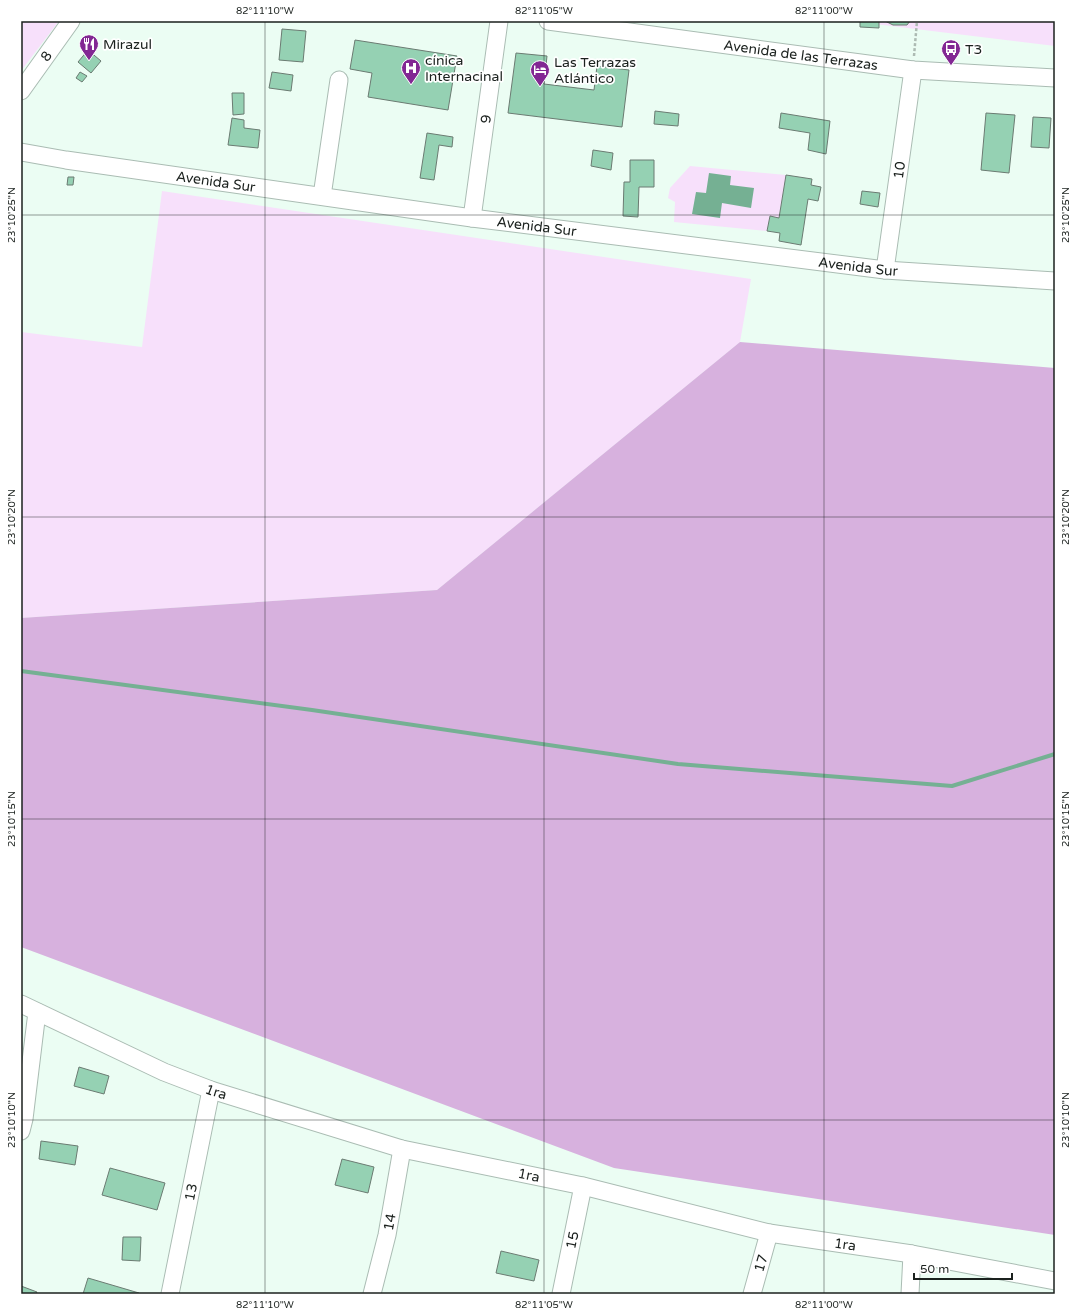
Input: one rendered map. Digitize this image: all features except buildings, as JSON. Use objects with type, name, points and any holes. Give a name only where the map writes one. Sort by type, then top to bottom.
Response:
[{"type":"street","name":"8","points":[[21,91],[71,21]]},
{"type":"street","name":"9","points":[[472,218],[499,21]]},
{"type":"street","name":"Avenida de las Terrazas","points":[[548,21],[913,70],[1055,78]]},
{"type":"street","name":"10","points":[[885,270],[913,70]]},
{"type":"street","points":[[322,196],[339,80]]},
{"type":"street","name":"Avenida Sur","points":[[21,152],[66,160],[472,218],[885,270],[1055,281]]},
{"type":"street","name":"1ra","points":[[21,1004],[164,1072],[211,1090],[402,1149],[582,1186],[769,1233],[912,1254],[1055,1281]]},
{"type":"street","points":[[21,1131],[24,1119],[37,1012]]},
{"type":"street","name":"13","points":[[170,1294],[211,1090]]},
{"type":"street","name":"14","points":[[372,1294],[387,1235],[402,1149]]},
{"type":"street","name":"15","points":[[561,1294],[582,1186]]},
{"type":"street","points":[[763,1294],[769,1233]]},
{"type":"street","name":"17","points":[[752,1294],[769,1233]]},
{"type":"street","points":[[910,1294],[912,1254]]},
{"type":"path","points":[[913,70],[917,21]]},
{"type":"shaded area","points":[[21,21],[59,21],[21,71]]},
{"type":"shaded area","points":[[850,21],[1055,21],[1055,46]]},
{"type":"shaded area","points":[[690,166],[786,175],[779,218],[770,216],[767,231],[674,222],[675,202],[668,198],[670,188]]},
{"type":"shaded area","points":[[709,173],[731,176],[730,185],[754,188],[751,208],[722,203],[720,218],[692,214],[696,192],[706,193]]},
{"type":"shaded area","points":[[162,191],[751,279],[740,342],[437,590],[21,618],[21,332],[142,347]]},
{"type":"shaded area","points":[[740,342],[1055,368],[1055,1235],[614,1168],[21,947],[21,618],[437,590]]},
{"type":"waterway","points":[[21,671],[312,710],[678,764],[952,786],[1055,754]]},
{"type":"place","name":"Mirazul","points":[[89,61]]},
{"type":"place","name":"T3","points":[[951,66]]},
{"type":"place","name":"cínica Internacinal","points":[[411,85]]},
{"type":"place","name":"Las Terrazas Atlántico","points":[[540,87]]}]
